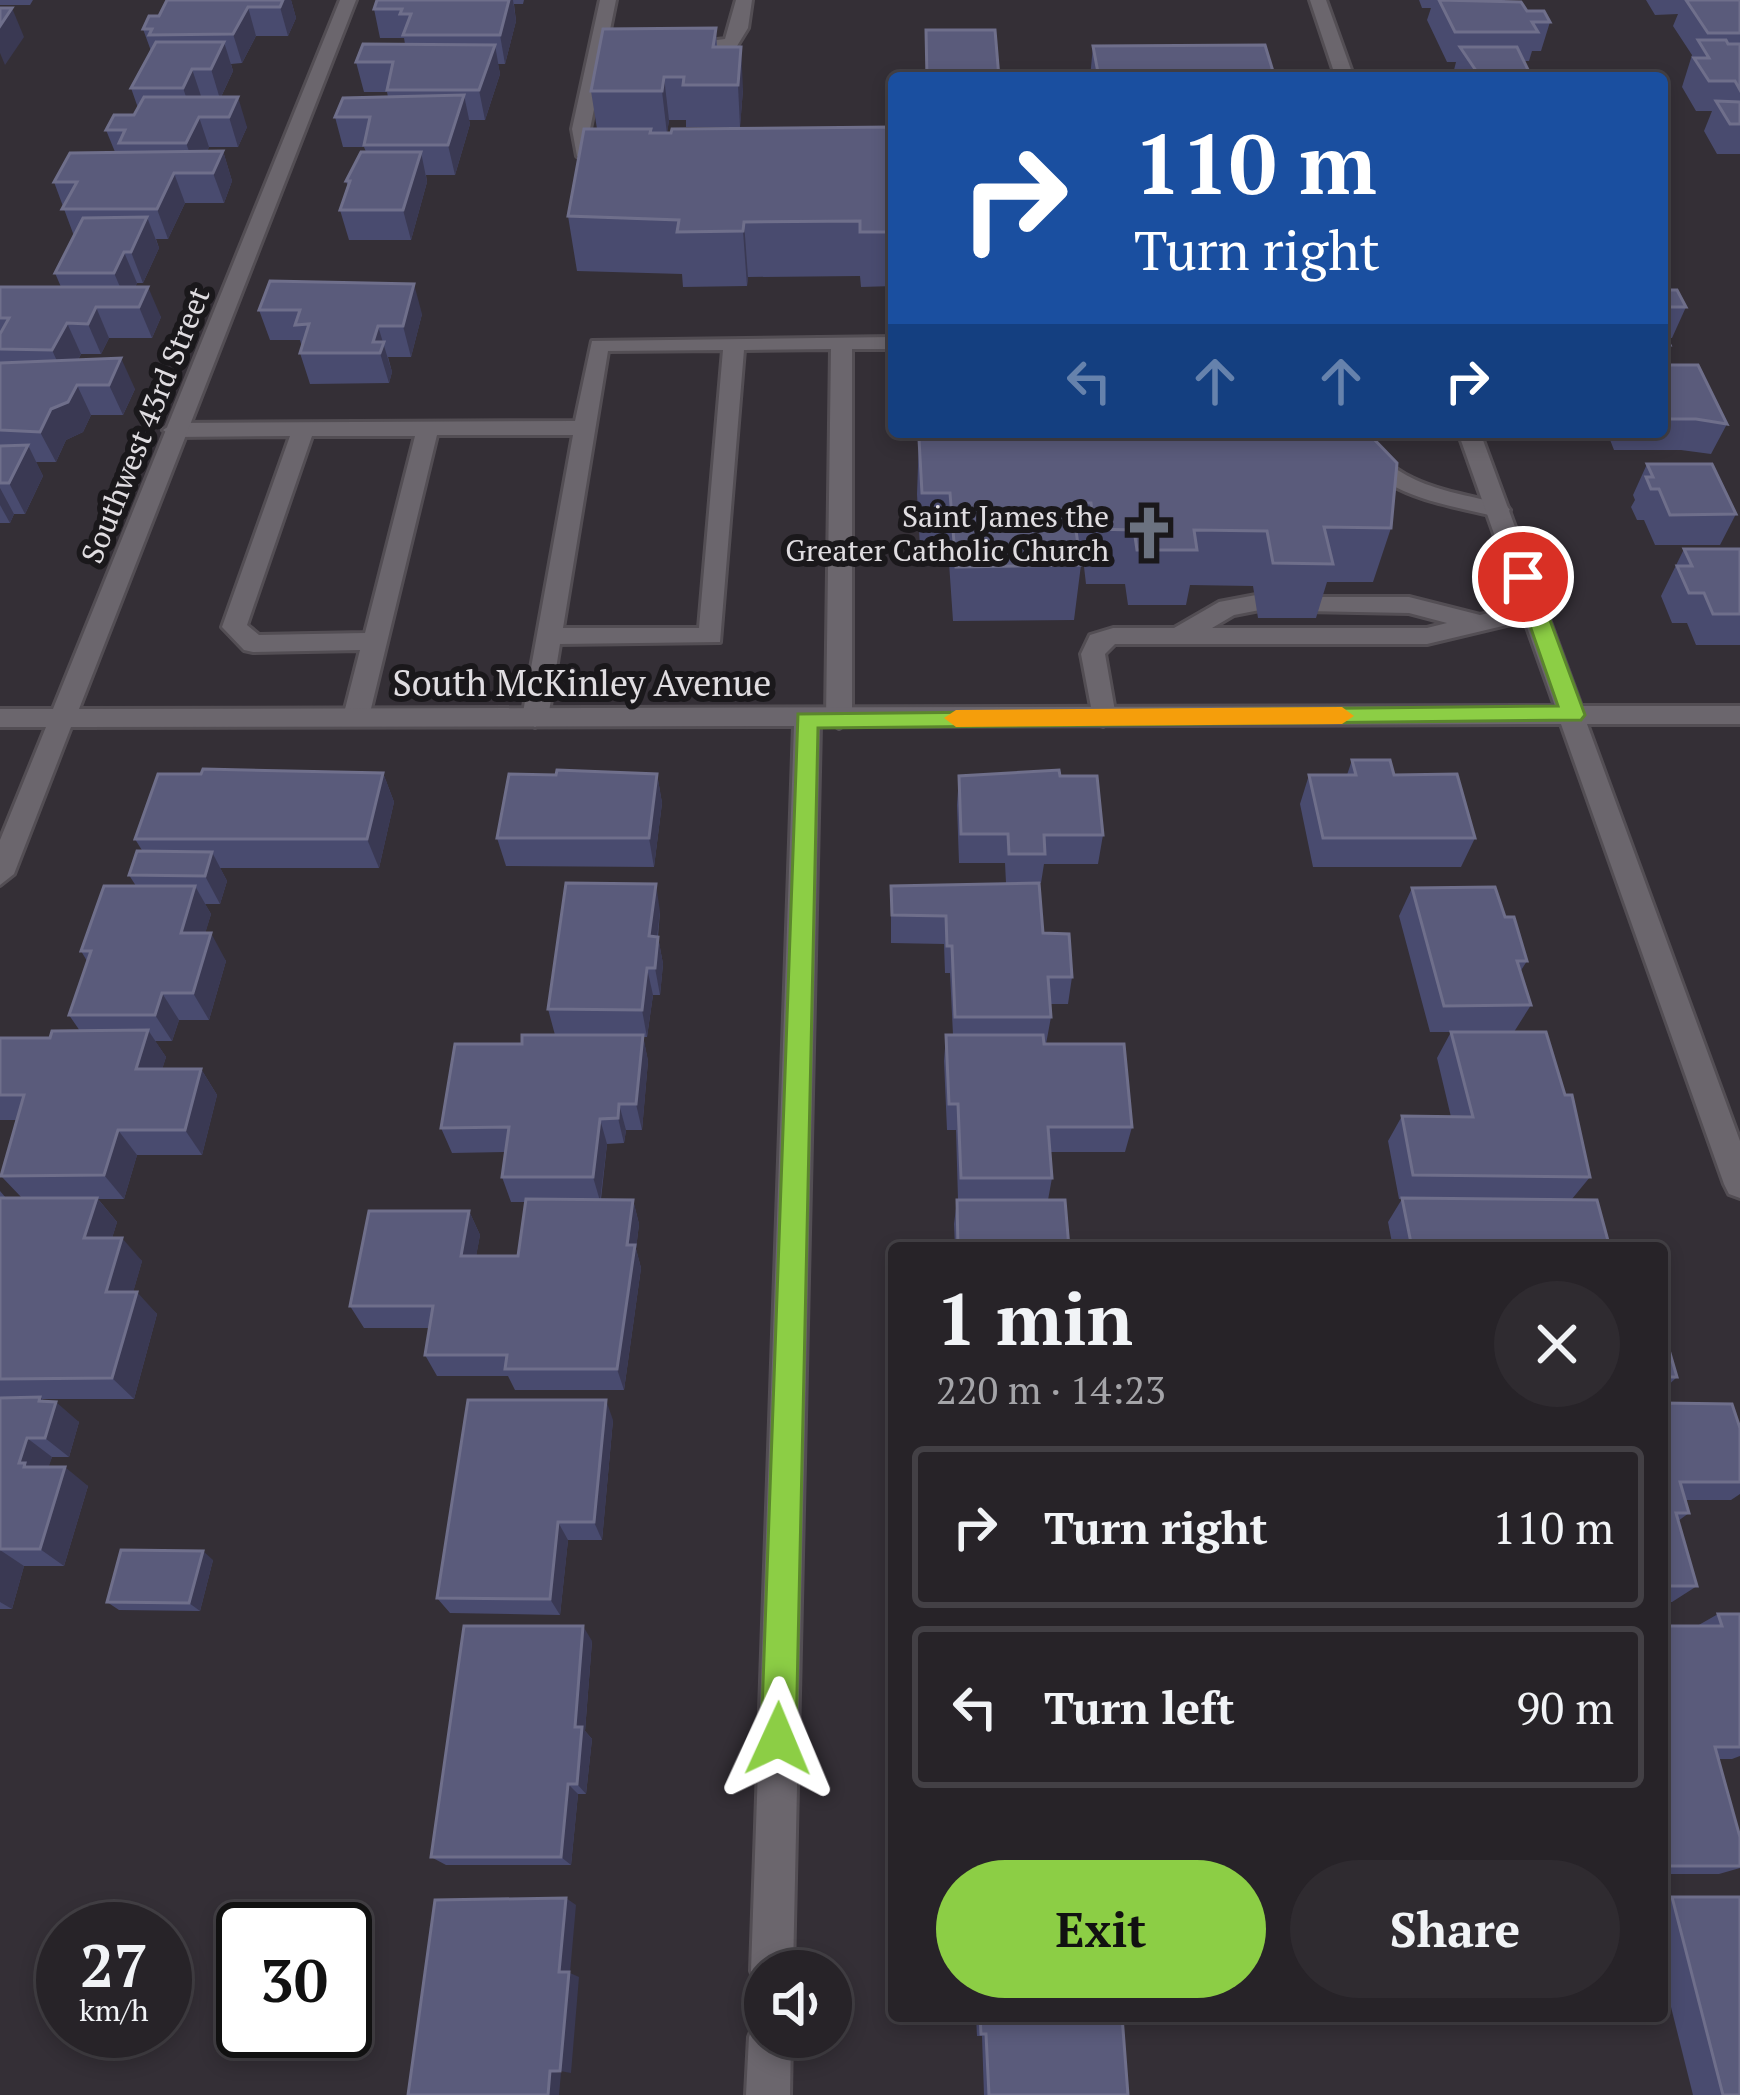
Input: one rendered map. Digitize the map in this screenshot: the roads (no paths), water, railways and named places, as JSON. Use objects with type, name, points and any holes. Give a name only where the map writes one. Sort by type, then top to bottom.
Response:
[{"type":"street","name":"Southwest 43rd Street","points":[[0,874],[348,0]]},
{"type":"street","points":[[608,0],[581,129],[584,152],[592,160],[612,165]]},
{"type":"street","points":[[669,49],[716,49],[733,44],[741,35],[744,0]]},
{"type":"street","points":[[1318,0],[1343,72]]},
{"type":"street","points":[[598,49],[622,49]]},
{"type":"street","points":[[535,718],[599,344],[888,344]]},
{"type":"street","points":[[549,636],[711,636],[734,344]]},
{"type":"street","points":[[773,1950],[842,344]]},
{"type":"street","points":[[304,427],[234,627],[253,644],[375,641]]},
{"type":"street","points":[[356,717],[428,427]]},
{"type":"street","points":[[174,430],[584,428]]},
{"type":"street","points":[[1357,438],[1369,465],[1405,484],[1498,510]]},
{"type":"street","points":[[1471,438],[1740,1184]]},
{"type":"street","points":[[1178,636],[1228,608],[1256,603]]},
{"type":"street","points":[[1313,605],[1409,605],[1481,623]]},
{"type":"street","points":[[1103,717],[1094,653],[1099,641],[1113,636],[1427,636],[1536,610]]},
{"type":"street","name":"South McKinley Avenue","points":[[0,718],[1740,716]]},
{"type":"street","points":[[769,2095],[770,2058]]},
{"type":"place","name":"Saint James the Greater Catholic Church","points":[[1149,533]]}]
